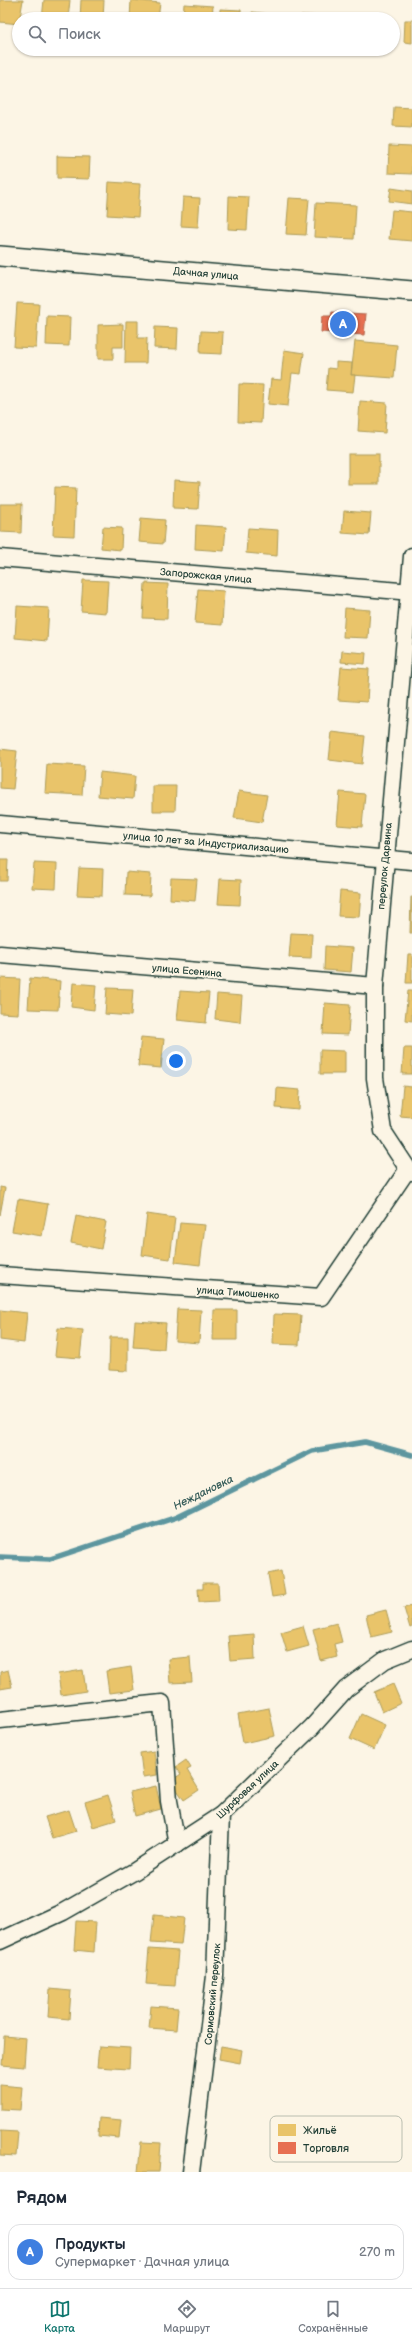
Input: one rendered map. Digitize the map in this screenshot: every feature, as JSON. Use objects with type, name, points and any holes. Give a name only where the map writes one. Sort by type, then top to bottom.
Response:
[{"type":"street","name":"Дачная улица","points":[[0,256],[412,291]]},
{"type":"street","name":"переулок Дарвина","points":[[410,1170],[383,1131],[375,1078],[375,986],[384,858],[410,592],[412,556]]},
{"type":"street","name":"Запорожская улица","points":[[0,558],[410,592]]},
{"type":"street","name":"улица 10 лет за Индустриализацию","points":[[0,824],[412,861]]},
{"type":"street","name":"улица Есенина","points":[[0,954],[375,986]]},
{"type":"street","name":"улица Тимошенко","points":[[0,1276],[321,1297],[410,1170]]},
{"type":"street","name":"Шурфовая улица","points":[[0,1941],[63,1912],[177,1844],[221,1815],[312,1727],[346,1689],[385,1660],[412,1649]]},
{"type":"street","points":[[0,1720],[162,1703],[169,1801],[177,1844]]},
{"type":"street","name":"Сормовский переулок","points":[[191,2172],[215,1976],[221,1815]]},
{"type":"building: Жильё","points":[[0,0],[23,0],[21,12],[12,12],[12,23],[0,22]]},
{"type":"building: Жильё","points":[[44,0],[70,0],[69,12],[43,12]]},
{"type":"building: Жильё","points":[[81,0],[104,0],[103,12],[80,12]]},
{"type":"building: Жильё","points":[[131,0],[160,3],[159,12],[130,12]]},
{"type":"building: Жильё","points":[[184,4],[213,6],[213,12],[183,12]]},
{"type":"building: Жильё","points":[[220,9],[241,10],[241,12],[220,12]]},
{"type":"building: Жильё","points":[[405,20],[412,20],[412,43],[404,42]]},
{"type":"building: Жильё","points":[[394,107],[412,108],[412,127],[393,126]]},
{"type":"building: Жильё","points":[[389,146],[412,147],[412,174],[388,173]]},
{"type":"building: Жильё","points":[[57,156],[90,157],[89,179],[57,178]]},
{"type":"building: Жильё","points":[[109,182],[140,184],[138,217],[107,215]]},
{"type":"building: Жильё","points":[[391,188],[412,191],[412,204],[389,201]]},
{"type":"building: Жильё","points":[[229,196],[249,197],[247,230],[228,229]]},
{"type":"building: Жильё","points":[[183,197],[200,198],[198,227],[181,226]]},
{"type":"building: Жильё","points":[[289,198],[309,199],[306,235],[286,234]]},
{"type":"building: Жильё","points":[[316,203],[356,205],[354,239],[314,237]]},
{"type":"building: Жильё","points":[[392,210],[412,212],[412,241],[389,239]]},
{"type":"building: Жильё","points":[[17,303],[39,304],[36,348],[14,347]]},
{"type":"building: Жильё","points":[[47,316],[70,317],[69,346],[46,345]]},
{"type":"building: Жильё","points":[[126,321],[138,321],[138,338],[147,338],[146,363],[125,363]]},
{"type":"building: Жильё","points":[[123,324],[123,347],[113,347],[113,359],[98,359],[98,325]]},
{"type":"building: Жильё","points":[[155,327],[178,328],[177,349],[154,348]]},
{"type":"building: Жильё","points":[[201,331],[223,332],[222,354],[200,353]]},
{"type":"building: Жильё","points":[[355,341],[397,345],[394,378],[351,375]]},
{"type":"building: Жильё","points":[[284,350],[304,353],[301,374],[292,373],[288,406],[268,404],[271,379],[281,380]]},
{"type":"building: Жильё","points":[[336,362],[352,363],[351,375],[355,375],[353,392],[326,390],[328,368],[336,369]]},
{"type":"building: Жильё","points":[[239,384],[263,385],[261,423],[238,422]]},
{"type":"building: Жильё","points":[[360,401],[387,403],[385,433],[358,431]]},
{"type":"building: Жильё","points":[[348,454],[379,454],[379,484],[348,484]]},
{"type":"building: Жильё","points":[[174,480],[200,482],[198,509],[173,508]]},
{"type":"building: Жильё","points":[[55,487],[76,488],[74,536],[53,535]]},
{"type":"building: Жильё","points":[[0,504],[22,504],[21,533],[0,532]]},
{"type":"building: Жильё","points":[[344,511],[371,513],[369,535],[342,533]]},
{"type":"building: Жильё","points":[[141,518],[165,520],[163,544],[139,542]]},
{"type":"building: Жильё","points":[[196,525],[226,527],[224,551],[195,549]]},
{"type":"building: Жильё","points":[[103,527],[122,528],[121,550],[101,548]]},
{"type":"building: Жильё","points":[[248,528],[278,530],[277,556],[246,553]]},
{"type":"building: Жильё","points":[[83,580],[108,581],[106,613],[81,611]]},
{"type":"building: Жильё","points":[[145,583],[168,584],[167,619],[143,618]]},
{"type":"building: Жильё","points":[[198,589],[224,591],[222,625],[195,623]]},
{"type":"building: Жильё","points":[[17,606],[49,608],[47,641],[15,638]]},
{"type":"building: Жильё","points":[[345,608],[370,610],[368,638],[343,637]]},
{"type":"building: Жильё","points":[[342,651],[366,653],[365,664],[341,662]]},
{"type":"building: Жильё","points":[[341,667],[369,669],[367,702],[338,700]]},
{"type":"building: Жильё","points":[[332,732],[365,736],[362,764],[329,760]]},
{"type":"building: Жильё","points":[[0,749],[17,751],[13,789],[0,788]]},
{"type":"building: Жильё","points":[[47,764],[84,766],[82,795],[45,793]]},
{"type":"building: Жильё","points":[[100,772],[135,776],[133,799],[98,796]]},
{"type":"building: Жильё","points":[[153,786],[176,786],[175,811],[153,811]]},
{"type":"building: Жильё","points":[[239,791],[267,795],[262,822],[234,818]]},
{"type":"building: Жильё","points":[[340,792],[365,794],[362,827],[337,825]]},
{"type":"building: Жильё","points":[[0,860],[8,860],[7,881],[0,881]]},
{"type":"building: Жильё","points":[[34,863],[57,864],[56,889],[32,888]]},
{"type":"building: Жильё","points":[[79,868],[103,869],[102,896],[77,895]]},
{"type":"building: Жильё","points":[[126,872],[151,874],[150,896],[125,895]]},
{"type":"building: Жильё","points":[[171,878],[197,879],[195,901],[170,899]]},
{"type":"building: Жильё","points":[[220,879],[241,880],[240,905],[218,904]]},
{"type":"building: Жильё","points":[[340,891],[361,893],[359,917],[338,916]]},
{"type":"building: Жильё","points":[[411,897],[412,933],[410,933]]},
{"type":"building: Жильё","points":[[291,933],[312,934],[311,958],[289,957]]},
{"type":"building: Жильё","points":[[325,946],[353,948],[351,972],[324,970]]},
{"type":"building: Жильё","points":[[408,954],[412,954],[412,983],[406,983]]},
{"type":"building: Жильё","points":[[0,978],[20,979],[18,1014],[0,1013]]},
{"type":"building: Жильё","points":[[30,978],[60,981],[58,1010],[28,1009]]},
{"type":"building: Жильё","points":[[73,983],[96,985],[94,1010],[71,1007]]},
{"type":"building: Жильё","points":[[107,988],[133,989],[131,1016],[105,1014]]},
{"type":"building: Жильё","points":[[180,991],[209,993],[206,1023],[177,1020]]},
{"type":"building: Жильё","points":[[408,991],[412,991],[412,1021],[405,1020]]},
{"type":"building: Жильё","points":[[217,994],[242,996],[240,1022],[215,1019]]},
{"type":"building: Жильё","points":[[325,1003],[350,1005],[348,1035],[323,1034]]},
{"type":"building: Жильё","points":[[141,1037],[164,1039],[161,1068],[138,1066]]},
{"type":"building: Жильё","points":[[404,1048],[412,1048],[412,1074],[402,1074]]},
{"type":"building: Жильё","points":[[320,1050],[345,1051],[345,1074],[320,1074]]},
{"type":"building: Жильё","points":[[403,1086],[412,1087],[412,1117],[400,1116]]},
{"type":"building: Жильё","points":[[277,1088],[300,1090],[299,1110],[276,1108]]},
{"type":"building: Жильё","points":[[0,1187],[5,1188],[0,1215]]},
{"type":"building: Жильё","points":[[18,1199],[48,1204],[42,1236],[12,1231]]},
{"type":"building: Жильё","points":[[147,1214],[175,1218],[170,1259],[142,1255]]},
{"type":"building: Жильё","points":[[76,1216],[106,1222],[101,1249],[71,1243]]},
{"type":"building: Жильё","points":[[180,1223],[205,1225],[200,1265],[175,1262]]},
{"type":"building: Жильё","points":[[177,1309],[201,1310],[199,1343],[175,1341]]},
{"type":"building: Жильё","points":[[0,1310],[27,1313],[24,1343],[0,1340]]},
{"type":"building: Жильё","points":[[214,1310],[237,1310],[237,1340],[213,1340]]},
{"type":"building: Жильё","points":[[274,1314],[301,1315],[299,1345],[273,1344]]},
{"type":"building: Жильё","points":[[135,1321],[166,1323],[164,1349],[133,1347]]},
{"type":"building: Жильё","points":[[58,1328],[83,1330],[80,1358],[55,1356]]},
{"type":"building: Жильё","points":[[110,1337],[128,1337],[128,1371],[109,1370]]},
{"type":"building: Жильё","points":[[281,1571],[285,1595],[272,1597],[268,1574]]},
{"type":"building: Жильё","points":[[203,1583],[218,1583],[219,1601],[199,1602],[198,1589],[203,1589]]},
{"type":"building: Жильё","points":[[412,1606],[412,1627],[410,1628],[404,1608]]},
{"type":"building: Жильё","points":[[386,1610],[392,1632],[371,1637],[366,1615]]},
{"type":"building: Жильё","points":[[337,1623],[342,1642],[334,1644],[337,1657],[321,1661],[313,1629]]},
{"type":"building: Жильё","points":[[303,1626],[309,1646],[287,1652],[281,1632]]},
{"type":"building: Жильё","points":[[254,1634],[255,1659],[230,1661],[228,1636]]},
{"type":"building: Жильё","points":[[190,1657],[192,1682],[170,1683],[168,1659]]},
{"type":"building: Жильё","points":[[131,1667],[134,1690],[109,1693],[106,1671]]},
{"type":"building: Жильё","points":[[8,1670],[12,1687],[0,1689],[0,1672]]},
{"type":"building: Жильё","points":[[83,1670],[86,1691],[61,1695],[58,1674]]},
{"type":"building: Жильё","points":[[393,1684],[401,1703],[382,1712],[374,1692]]},
{"type":"building: Жильё","points":[[269,1708],[275,1736],[243,1743],[238,1714]]},
{"type":"building: Жильё","points":[[361,1714],[385,1725],[374,1750],[350,1739]]},
{"type":"building: Жильё","points":[[154,1751],[157,1775],[143,1777],[140,1753]]},
{"type":"building: Жильё","points":[[186,1760],[191,1768],[187,1770],[199,1790],[184,1800],[171,1781],[181,1774],[176,1767]]},
{"type":"building: Жильё","points":[[156,1786],[161,1809],[135,1816],[130,1792]]},
{"type":"building: Жильё","points":[[108,1795],[116,1820],[93,1827],[85,1802]]},
{"type":"building: Жильё","points":[[69,1810],[76,1831],[52,1838],[45,1817]]},
{"type":"building: Жильё","points":[[154,1915],[184,1918],[181,1945],[151,1943]]},
{"type":"building: Жильё","points":[[76,1921],[96,1922],[94,1952],[74,1950]]},
{"type":"building: Жильё","points":[[149,1949],[178,1951],[175,1986],[146,1984]]},
{"type":"building: Жильё","points":[[50,1989],[71,1991],[69,2019],[48,2017]]},
{"type":"building: Жильё","points":[[151,2006],[178,2008],[176,2030],[149,2028]]},
{"type":"building: Жильё","points":[[4,2036],[26,2038],[24,2067],[2,2065]]},
{"type":"building: Жильё","points":[[99,2046],[130,2048],[129,2069],[97,2067]]},
{"type":"building: Жильё","points":[[221,2046],[242,2050],[240,2063],[219,2059]]},
{"type":"building: Жильё","points":[[0,2085],[22,2087],[20,2110],[0,2109]]},
{"type":"building: Жильё","points":[[99,2118],[121,2120],[119,2138],[98,2136]]},
{"type":"building: Жильё","points":[[0,2131],[18,2132],[16,2156],[0,2155]]},
{"type":"building: Жильё","points":[[141,2142],[161,2143],[159,2172],[138,2172]]},
{"type":"building: Торговля","points":[[332,312],[366,314],[364,335],[321,332],[322,316],[331,316]]},
{"type":"waterway","name":"Неждановка","points":[[0,1557],[50,1559],[177,1517],[312,1451],[365,1442],[412,1455]]},
{"type":"place","name":"Продукты","points":[[343,324]]}]
